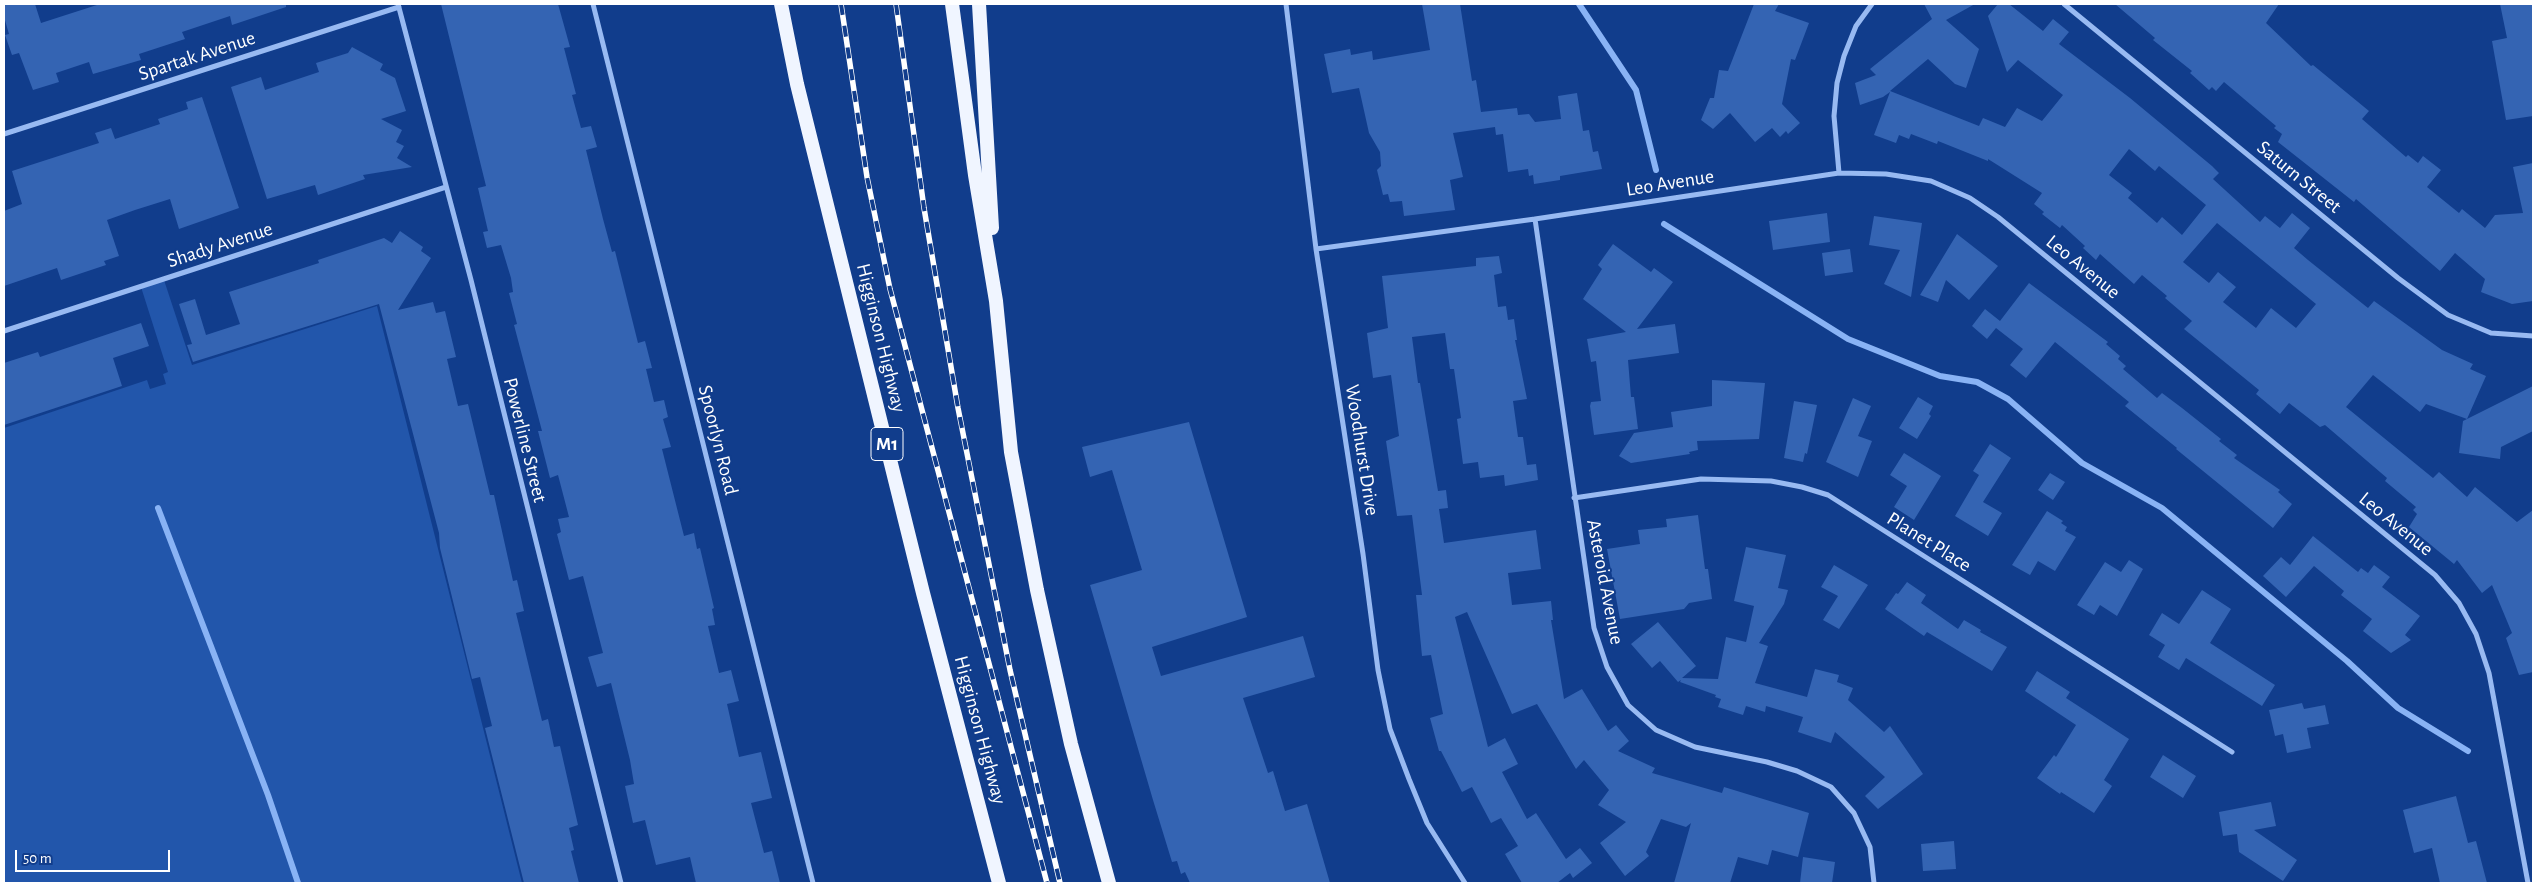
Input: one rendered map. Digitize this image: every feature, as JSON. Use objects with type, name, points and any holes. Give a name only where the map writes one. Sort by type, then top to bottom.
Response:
[{"type":"highway","points":[[776,4],[797,84]]},
{"type":"highway","name":"Higginson Highway","points":[[781,4],[797,84],[923,593],[999,883]]},
{"type":"highway","points":[[952,4],[996,301]]},
{"type":"highway","points":[[979,4],[996,301],[1011,452],[1037,590],[1071,744],[1109,883]]},
{"type":"street","name":"Spoorlyn Road","points":[[593,4],[813,883]]},
{"type":"street","name":"Woodhurst Drive","points":[[1286,4],[1316,249],[1361,544],[1378,670],[1390,728],[1428,823],[1465,883]]},
{"type":"street","points":[[1839,173],[1834,116],[1837,83],[1844,56],[1856,26],[1872,4]]},
{"type":"street","name":"Saturn Street","points":[[2064,4],[2398,278],[2448,315],[2491,333],[2533,336]]},
{"type":"street","name":"Spartak Avenue","points":[[4,134],[399,5]]},
{"type":"street","name":"Powerline Street","points":[[399,5],[471,280],[621,883]]},
{"type":"street","name":"Leo Avenue","points":[[1316,249],[1535,219],[1839,173],[1886,174],[1931,181],[1970,198],[1998,216],[2435,575],[2459,603],[2476,634],[2490,673],[2528,883]]},
{"type":"street","name":"Shady Avenue","points":[[4,331],[446,187]]},
{"type":"street","name":"Asteroid Avenue","points":[[1535,219],[1594,628],[1607,667],[1628,705],[1656,730],[1695,748],[1766,762],[1797,771],[1832,787],[1854,813],[1870,847],[1874,883]]},
{"type":"street","name":"Planet Place","points":[[1574,498],[1701,479],[1771,481],[1802,487],[1828,495],[2232,752]]},
{"type":"shaded area","points":[[164,280],[192,365],[377,306],[522,883],[4,883],[4,428],[147,380],[150,389],[166,384],[163,374],[168,372],[141,287]]},
{"type":"building","points":[[4,4],[35,4],[41,23],[100,4],[286,4],[286,7],[232,25],[230,16],[182,32],[185,39],[139,54],[141,60],[93,74],[89,62],[56,73],[59,82],[33,90],[19,53],[12,55],[5,35],[9,34],[4,17]]},
{"type":"building","points":[[441,4],[558,4],[570,47],[564,48],[576,94],[572,95],[581,128],[591,126],[597,147],[586,150],[603,219],[612,252],[615,251],[638,343],[645,341],[652,368],[646,369],[654,402],[664,400],[668,417],[663,419],[671,447],[662,449],[684,536],[694,533],[697,549],[700,548],[714,608],[712,609],[715,625],[708,626],[719,673],[731,670],[739,701],[727,704],[739,757],[761,752],[772,798],[751,803],[764,853],[772,851],[780,883],[696,883],[690,857],[656,865],[645,820],[633,823],[625,786],[634,784],[630,760],[611,683],[597,687],[588,657],[603,653],[583,576],[569,580],[557,534],[561,532],[558,519],[569,517],[558,475],[550,478],[538,431],[542,431],[514,325],[517,324],[509,293],[513,292],[511,278],[501,245],[487,248],[483,232],[488,231],[478,188],[486,186]]},
{"type":"building","points":[[1422,4],[1460,4],[1472,81],[1476,80],[1481,112],[1517,108],[1518,115],[1529,114],[1535,122],[1561,119],[1558,96],[1577,93],[1583,131],[1589,130],[1593,152],[1598,151],[1602,169],[1560,176],[1560,180],[1534,184],[1533,175],[1529,176],[1528,169],[1508,172],[1503,134],[1496,135],[1495,127],[1453,133],[1463,177],[1450,180],[1455,210],[1404,216],[1402,201],[1390,202],[1388,194],[1383,195],[1377,170],[1381,166],[1380,152],[1369,133],[1359,88],[1332,93],[1324,54],[1350,49],[1351,55],[1372,51],[1373,60],[1430,50]]},
{"type":"building","points":[[1754,4],[1779,4],[1775,11],[1809,23],[1795,60],[1791,59],[1782,104],[1800,123],[1788,134],[1786,131],[1780,137],[1772,128],[1755,142],[1730,113],[1713,129],[1701,120],[1710,98],[1714,98],[1719,70],[1728,71]]},
{"type":"building","points":[[1924,4],[1975,4],[1946,20],[1979,49],[1966,88],[1955,84],[1928,59],[1890,91],[1979,126],[1983,118],[2005,127],[2017,108],[2042,121],[2063,95],[2018,60],[2007,72],[1988,16],[1998,4],[2009,4],[2043,31],[2053,19],[2069,32],[2059,44],[2130,98],[2212,166],[2219,173],[2213,179],[2260,222],[2265,216],[2280,228],[2292,213],[2310,228],[2294,248],[2308,260],[2368,308],[2374,301],[2442,350],[2473,364],[2470,369],[2486,376],[2467,419],[2426,404],[2420,412],[2373,375],[2346,407],[2433,478],[2439,472],[2467,497],[2475,487],[2517,522],[2533,510],[2533,672],[2519,675],[2506,638],[2512,633],[2492,585],[2482,593],[2457,560],[2454,564],[2409,527],[2417,514],[2413,510],[2416,507],[2385,481],[2387,478],[2325,425],[2320,427],[2289,403],[2280,414],[2256,394],[2259,390],[2184,329],[2192,321],[2165,298],[2167,296],[2142,275],[2134,284],[2100,254],[2096,260],[2083,248],[2085,246],[2062,225],[2060,228],[2042,214],[2044,212],[2034,204],[2042,193],[1988,159],[1988,161],[1938,141],[1937,144],[1911,134],[1909,139],[1899,135],[1896,143],[1874,135],[1890,92],[1883,97],[1860,105],[1855,83],[1876,75],[1870,69],[1932,19]],"holes":[[[2129,149],[2155,171],[2159,166],[2206,205],[2182,235],[2162,217],[2157,223],[2128,198],[2132,193],[2109,175]],[[2217,223],[2316,304],[2296,328],[2271,308],[2256,328],[2223,302],[2236,287],[2218,272],[2209,283],[2183,262]]]},
{"type":"building","points":[[2115,4],[2279,4],[2266,23],[2311,66],[2313,65],[2369,111],[2362,119],[2406,157],[2408,155],[2418,163],[2423,156],[2441,170],[2427,187],[2459,213],[2462,209],[2485,228],[2495,215],[2523,213],[2513,167],[2533,163],[2533,301],[2512,304],[2481,292],[2485,279],[2455,253],[2440,271],[2356,199],[2354,202],[2278,142],[2282,134],[2274,128],[2276,126],[2224,82],[2216,91],[2212,87],[2209,90],[2190,73],[2192,71],[2153,40],[2155,38]]},
{"type":"building","points":[[2500,4],[2533,4],[2533,116],[2506,120],[2492,41],[2507,38]]},
{"type":"building","points":[[352,47],[383,64],[380,70],[395,78],[406,111],[381,119],[402,130],[396,142],[404,146],[397,158],[412,167],[363,175],[365,179],[318,195],[315,185],[267,199],[231,87],[261,77],[265,90],[319,72],[316,63],[348,53]]},
{"type":"building","points":[[202,97],[239,208],[179,229],[170,199],[135,210],[107,220],[119,256],[104,261],[106,265],[61,280],[57,268],[4,286],[4,211],[22,204],[12,171],[99,143],[95,133],[111,128],[115,139],[160,124],[158,119],[188,109],[186,102]]},
{"type":"building","points":[[1827,213],[1830,242],[1773,250],[1769,221]]},
{"type":"building","points":[[1874,216],[1922,223],[1911,297],[1884,284],[1900,250],[1869,245]]},
{"type":"building","points":[[400,231],[423,247],[421,251],[431,258],[398,310],[433,302],[436,313],[445,311],[456,357],[447,359],[458,406],[468,404],[490,495],[494,495],[513,581],[517,580],[524,611],[516,613],[542,721],[548,719],[554,747],[560,746],[578,825],[569,828],[574,850],[571,851],[579,883],[524,883],[485,728],[492,726],[480,677],[472,679],[440,548],[439,533],[379,304],[193,362],[187,345],[192,344],[179,304],[195,299],[206,335],[240,324],[229,292],[319,263],[318,260],[384,238],[392,243]]},
{"type":"building","points":[[1957,234],[1998,266],[1969,300],[1946,280],[1938,302],[1920,295]]},
{"type":"building","points":[[1613,244],[1651,272],[1654,268],[1673,282],[1637,329],[1675,324],[1679,353],[1628,360],[1631,397],[1634,397],[1638,429],[1594,435],[1590,406],[1591,402],[1601,401],[1596,361],[1591,362],[1587,339],[1626,332],[1583,299],[1602,269],[1598,265]]},
{"type":"building","points":[[1850,249],[1853,272],[1825,276],[1822,253]]},
{"type":"building","points":[[1499,256],[1502,273],[1494,275],[1498,307],[1506,306],[1508,320],[1514,319],[1517,340],[1515,340],[1527,399],[1513,401],[1518,437],[1523,437],[1527,465],[1536,464],[1538,480],[1505,486],[1504,475],[1480,478],[1478,462],[1463,464],[1457,419],[1461,418],[1454,369],[1450,369],[1445,333],[1412,337],[1418,383],[1420,383],[1438,491],[1446,490],[1448,508],[1439,509],[1444,543],[1536,530],[1541,569],[1508,573],[1512,605],[1551,601],[1553,620],[1551,620],[1564,699],[1582,689],[1608,731],[1616,725],[1629,741],[1618,751],[1655,768],[1652,773],[1722,793],[1724,787],[1809,813],[1798,857],[1772,850],[1768,865],[1738,857],[1730,883],[1674,883],[1691,823],[1686,827],[1661,819],[1646,852],[1649,856],[1625,876],[1600,843],[1626,822],[1598,805],[1609,790],[1584,760],[1576,769],[1537,704],[1512,714],[1467,612],[1455,617],[1488,747],[1505,738],[1518,764],[1502,772],[1527,819],[1536,813],[1566,859],[1580,848],[1592,863],[1573,878],[1570,873],[1557,883],[1522,883],[1505,854],[1518,846],[1501,818],[1491,823],[1472,787],[1462,792],[1441,751],[1439,751],[1430,718],[1443,714],[1431,655],[1422,656],[1416,595],[1422,595],[1412,515],[1397,516],[1386,441],[1399,436],[1391,375],[1373,378],[1367,333],[1388,328],[1382,276],[1476,266],[1476,258]]},
{"type":"building","points":[[2029,283],[2108,342],[2106,344],[2120,356],[2118,359],[2126,366],[2123,369],[2157,398],[2162,393],[2221,439],[2219,441],[2237,455],[2234,458],[2280,490],[2278,492],[2292,504],[2273,528],[2125,406],[2129,402],[2055,342],[2026,378],[2010,365],[2023,349],[1996,328],[1987,339],[1972,326],[1985,309],[2000,321]]},
{"type":"building","points":[[141,323],[149,346],[113,358],[122,386],[4,425],[4,363],[38,352],[40,357]]},
{"type":"building","points":[[1712,380],[1765,383],[1759,439],[1697,441],[1698,450],[1689,452],[1690,454],[1631,463],[1619,456],[1634,433],[1673,427],[1671,412],[1712,406]]},
{"type":"building","points":[[2533,386],[2533,431],[2501,447],[2500,459],[2459,453],[2463,421]]},
{"type":"building","points":[[1918,397],[1933,406],[1929,414],[1931,416],[1917,439],[1899,428]]},
{"type":"building","points":[[1853,398],[1871,406],[1858,436],[1872,441],[1858,477],[1826,462]]},
{"type":"building","points":[[1794,401],[1817,405],[1807,454],[1805,453],[1803,462],[1784,458]]},
{"type":"building","points":[[1189,422],[1247,617],[1152,647],[1161,676],[1303,636],[1315,677],[1243,698],[1268,773],[1273,771],[1285,811],[1307,804],[1330,883],[1190,883],[1185,872],[1181,874],[1177,861],[1172,862],[1153,800],[1090,585],[1142,570],[1112,470],[1090,477],[1082,447]]},
{"type":"building","points":[[1990,444],[2011,458],[1983,502],[2002,513],[1988,536],[1955,516],[1979,475],[1973,471]]},
{"type":"building","points":[[1904,453],[1941,476],[1914,520],[1894,507],[1907,486],[1890,475]]},
{"type":"building","points":[[2050,473],[2065,482],[2053,500],[2038,490]]},
{"type":"building","points":[[2047,511],[2063,521],[2061,523],[2067,527],[2065,531],[2076,537],[2055,571],[2038,561],[2030,575],[2012,565]]},
{"type":"building","points":[[1698,515],[1705,569],[1708,569],[1712,599],[1689,603],[1684,609],[1620,619],[1607,549],[1640,544],[1638,530],[1667,527],[1666,519]]},
{"type":"building","points":[[2313,536],[2358,572],[2361,568],[2368,573],[2374,565],[2390,577],[2382,587],[2420,616],[2405,635],[2411,640],[2391,653],[2363,631],[2372,619],[2341,595],[2344,591],[2314,566],[2286,597],[2263,576],[2281,557],[2290,565]]},
{"type":"building","points":[[1746,547],[1786,555],[1778,588],[1788,590],[1784,604],[1759,643],[1768,646],[1755,683],[1807,697],[1815,669],[1839,675],[1837,682],[1853,688],[1848,700],[1884,732],[1890,726],[1923,774],[1878,809],[1865,796],[1885,777],[1835,732],[1831,743],[1798,732],[1803,717],[1766,706],[1765,712],[1746,706],[1743,715],[1718,707],[1721,699],[1715,697],[1716,695],[1680,682],[1681,680],[1678,682],[1660,661],[1652,668],[1631,644],[1658,622],[1696,666],[1682,678],[1718,679],[1726,637],[1746,642],[1754,606],[1734,601]]},
{"type":"building","points":[[2129,560],[2143,569],[2117,616],[2100,605],[2094,615],[2077,605],[2105,562],[2121,572]]},
{"type":"building","points":[[1834,565],[1868,585],[1839,629],[1823,620],[1838,596],[1821,587]]},
{"type":"building","points":[[1907,582],[1926,595],[1921,603],[1958,629],[1964,620],[1981,630],[1980,632],[2007,647],[1992,671],[1927,632],[1924,636],[1885,609],[1896,593],[1898,594]]},
{"type":"building","points":[[2202,590],[2231,609],[2210,643],[2275,685],[2262,706],[2186,658],[2179,670],[2158,657],[2165,645],[2149,635],[2162,613],[2179,624]]},
{"type":"building","points":[[2037,671],[2070,692],[2066,698],[2129,739],[2104,780],[2112,786],[2094,813],[2061,792],[2060,794],[2037,778],[2054,755],[2056,757],[2076,725],[2025,691]]},
{"type":"building","points":[[2302,703],[2304,709],[2325,705],[2329,724],[2307,728],[2311,748],[2287,753],[2283,734],[2275,736],[2269,710]]},
{"type":"building","points":[[2163,755],[2196,776],[2183,798],[2150,777]]},
{"type":"building","points":[[2456,796],[2468,843],[2476,841],[2487,883],[2440,883],[2432,848],[2414,853],[2403,810]]},
{"type":"building","points":[[2271,802],[2276,826],[2254,830],[2297,860],[2283,881],[2239,852],[2237,834],[2223,836],[2219,812]]},
{"type":"building","points":[[1954,841],[1956,869],[1923,871],[1921,844]]},
{"type":"building","points":[[1803,857],[1835,862],[1832,883],[1800,883]]},
{"type":"waterway","points":[[1579,4],[1636,90],[1656,170]]},
{"type":"waterway","points":[[1664,224],[1848,339],[1940,376],[1977,382],[2008,399],[2082,463],[2162,508],[2347,661],[2398,708],[2468,751]]},
{"type":"waterway","points":[[158,508],[268,795],[298,883]]},
{"type":"railway","points":[[841,4],[867,177],[890,289],[1047,883]]},
{"type":"railway","points":[[896,4],[924,208],[958,408],[1010,670],[1060,883]]}]
